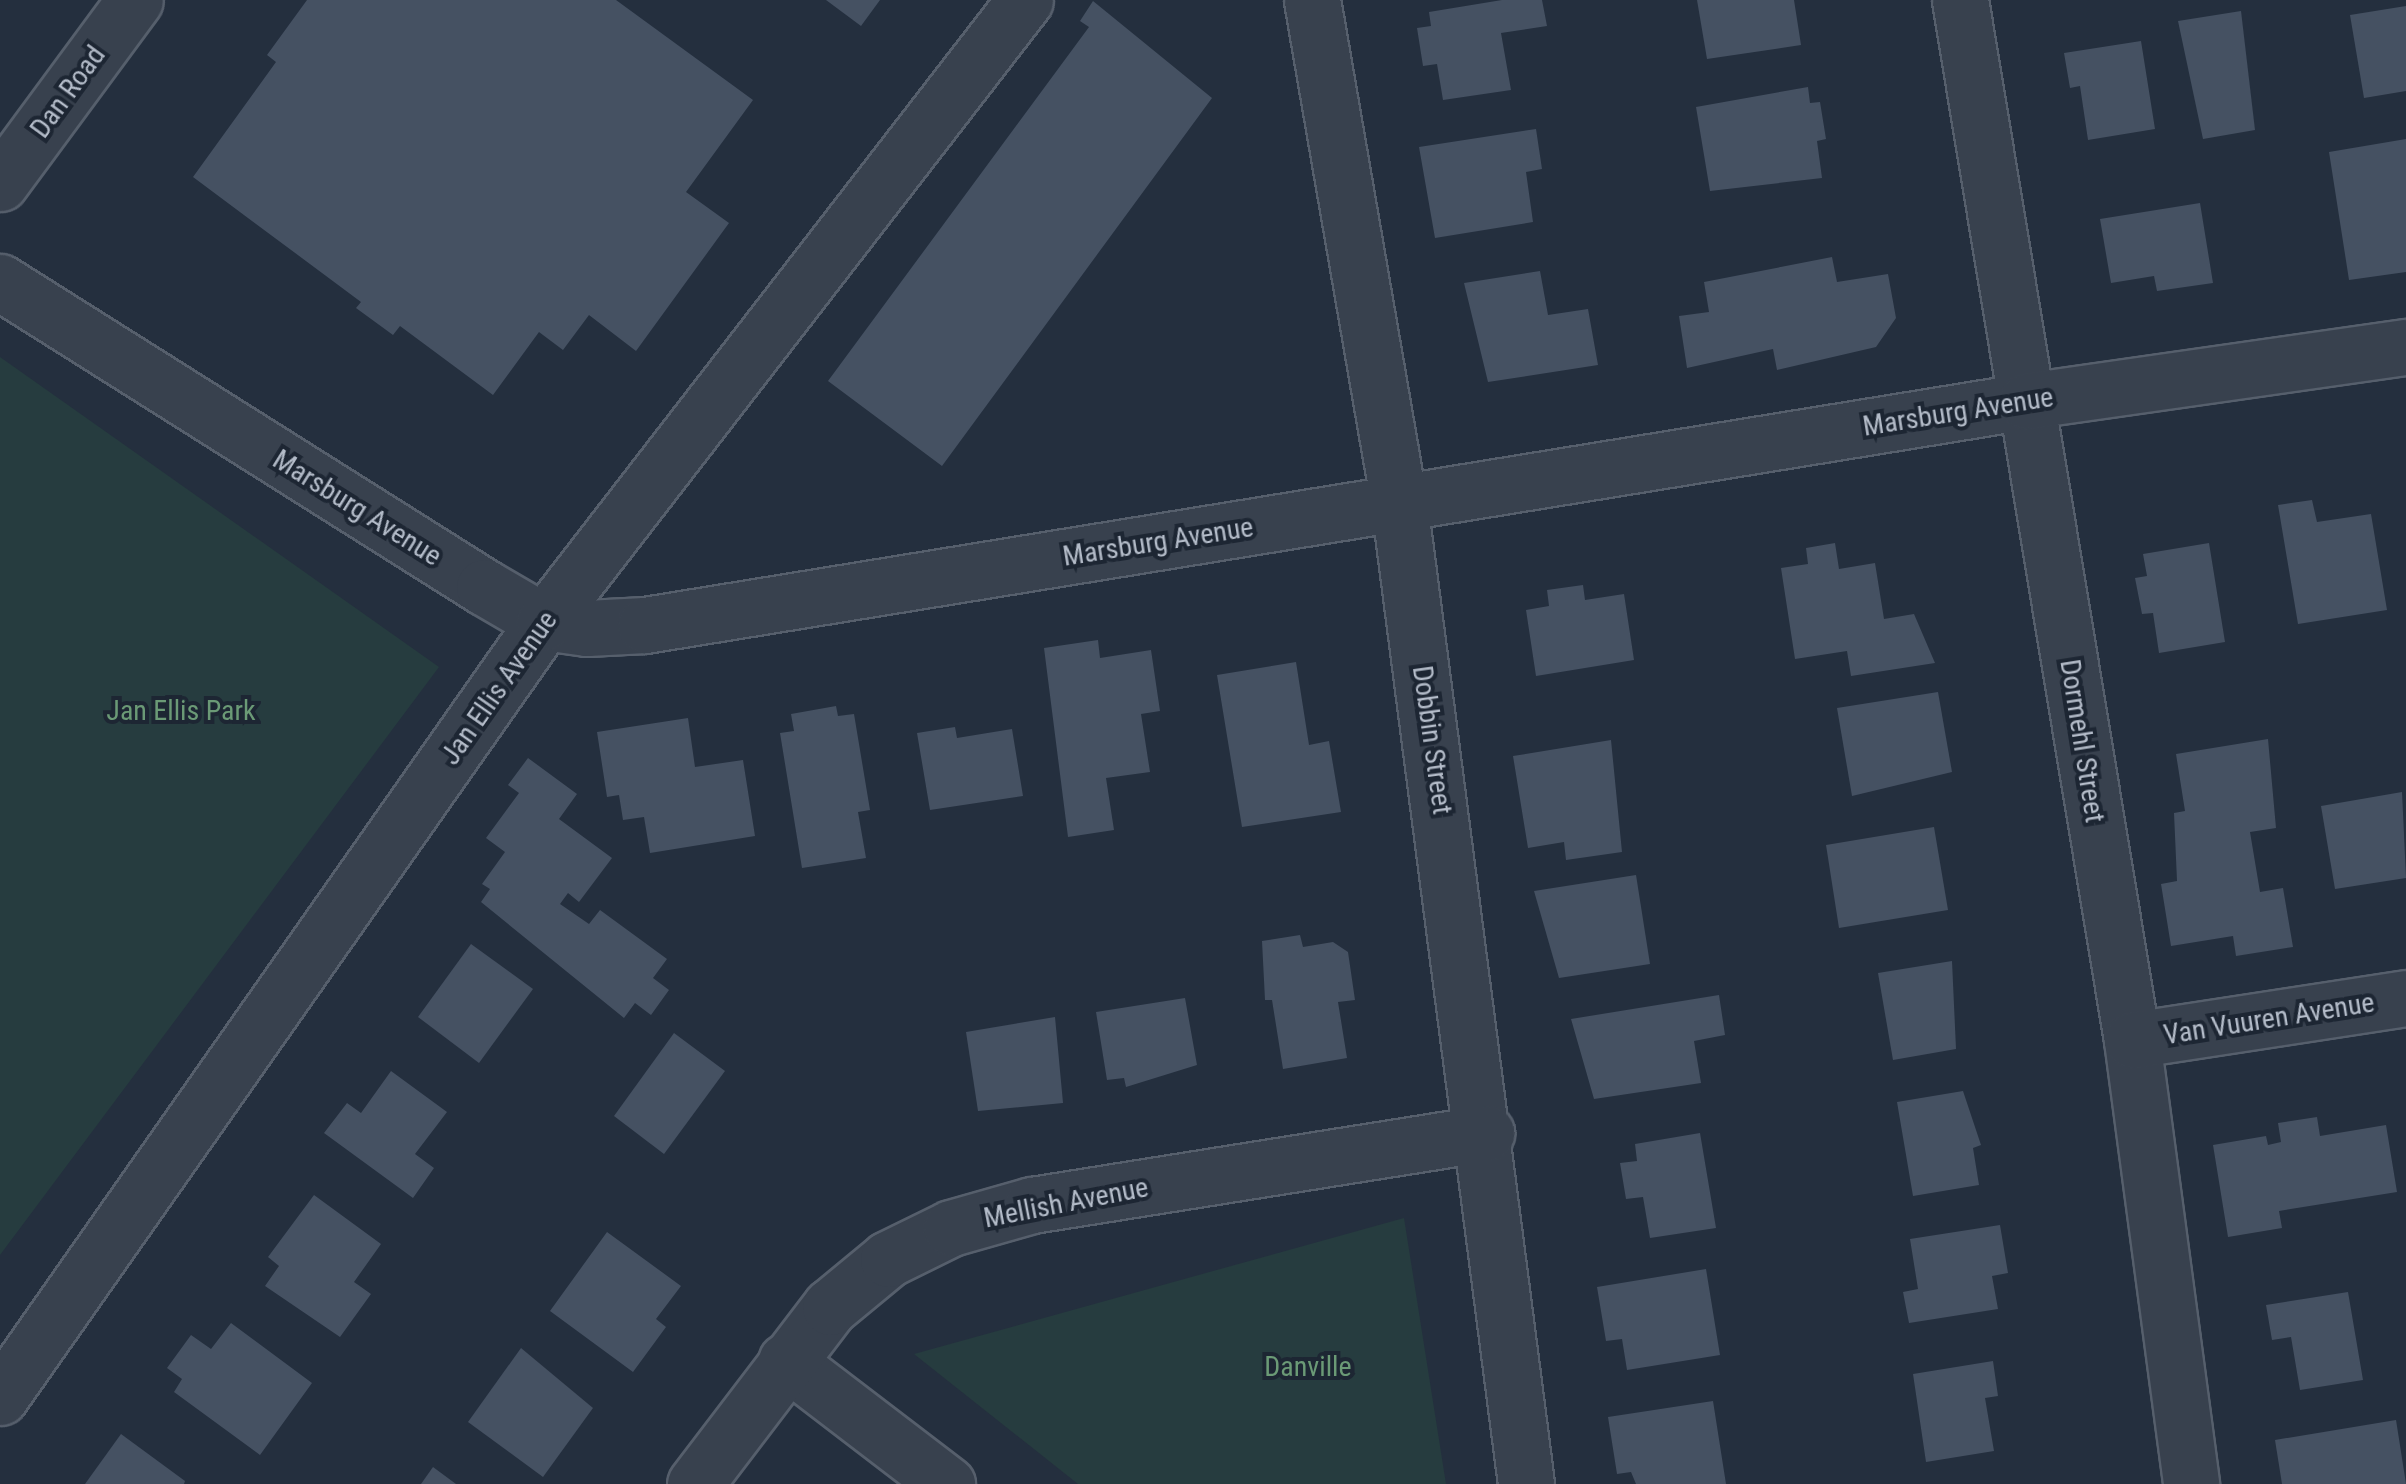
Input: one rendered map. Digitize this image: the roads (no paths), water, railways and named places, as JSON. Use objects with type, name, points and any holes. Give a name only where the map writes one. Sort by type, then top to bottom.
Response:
[{"type":"street","name":"Dan Road","points":[[0,183],[135,0]]},
{"type":"street","name":"Jan Ellis Avenue","points":[[0,1396],[544,622],[1025,0]]},
{"type":"street","name":"Dobbin Street","points":[[1312,0],[1399,503],[1486,1133],[1526,1484]]},
{"type":"street","name":"Dormehl Street","points":[[1960,0],[2132,1040],[2192,1484]]},
{"type":"street","name":"Marsburg Avenue","points":[[0,282],[544,622],[646,625],[2026,401],[2406,347]]},
{"type":"street","name":"Van Vuuren Avenue","points":[[2132,1040],[2406,998]]},
{"type":"street","name":"Mellish Avenue","points":[[696,1484],[830,1307],[888,1259],[952,1228],[1032,1206],[1486,1133]]},
{"type":"street","points":[[786,1361],[947,1484]]},
{"type":"park label","name":"Jan Ellis Park","points":[[181,711]]},
{"type":"park label","name":"Danville","points":[[1308,1367]]}]
